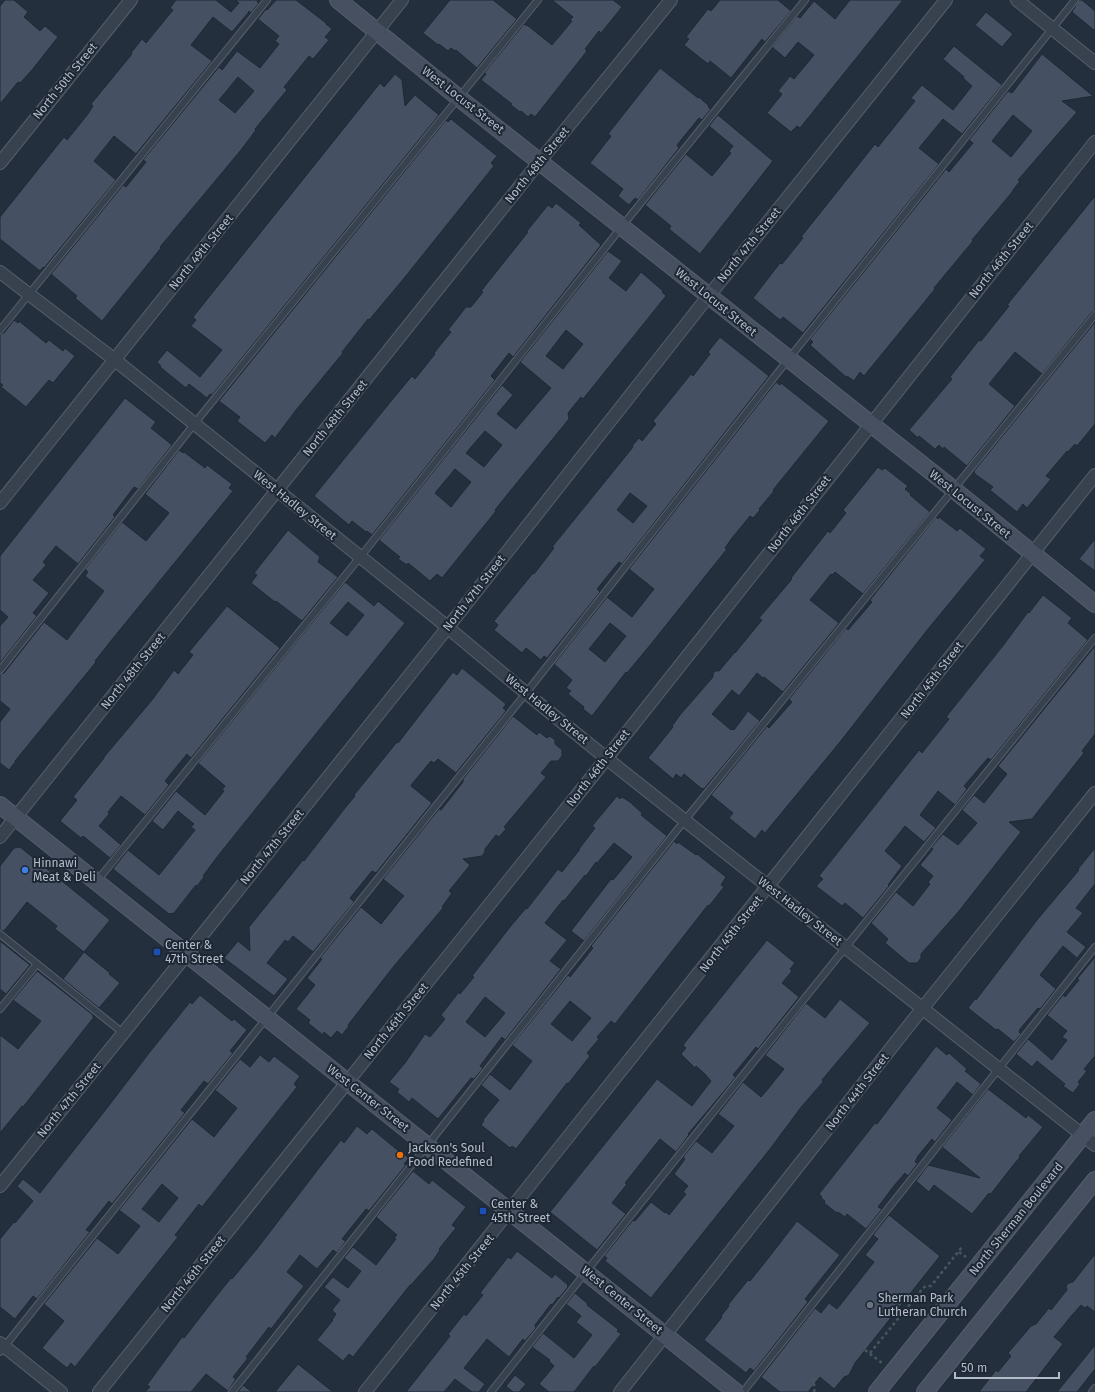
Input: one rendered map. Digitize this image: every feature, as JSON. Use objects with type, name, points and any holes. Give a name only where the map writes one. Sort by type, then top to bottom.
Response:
[{"type":"street","name":"North 50th Street","points":[[0,163],[131,0]]},
{"type":"street","name":"West Locust Street","points":[[338,0],[708,296],[953,489],[1095,604]]},
{"type":"street","name":"North 49th Street","points":[[0,503],[402,0]]},
{"type":"street","name":"North 48th Street","points":[[0,837],[278,491],[540,161],[671,0]]},
{"type":"street","name":"North 47th Street","points":[[0,1186],[448,627],[708,296],[946,0]]},
{"type":"street","points":[[1017,0],[1095,63]]},
{"type":"street","name":"North 46th Street","points":[[99,1392],[606,758],[1095,142]]},
{"type":"street","name":"West Hadley Street","points":[[0,272],[115,360],[448,627],[606,758],[1089,1140]]},
{"type":"street","name":"North 45th Street","points":[[366,1392],[1095,475]]},
{"type":"street","name":"North 44th Street","points":[[620,1392],[1095,793]]},
{"type":"street","name":"West Center Street","points":[[0,805],[736,1392]]},
{"type":"street","name":"North Sherman Boulevard","points":[[885,1389],[1089,1140],[1095,1120]]},
{"type":"street","points":[[925,1392],[1095,1180]]},
{"type":"street","points":[[1,1347],[61,1392]]},
{"type":"lane","points":[[0,330],[30,295],[268,0]]},
{"type":"lane","points":[[0,670],[194,424],[538,0]]},
{"type":"lane","points":[[96,882],[359,557],[805,0]]},
{"type":"lane","points":[[1,1347],[526,693],[1075,0]]},
{"type":"lane","points":[[232,1392],[685,820],[1095,315]]},
{"type":"lane","points":[[491,1392],[1095,638]]},
{"type":"lane","points":[[0,934],[123,1033]]},
{"type":"lane","points":[[743,1392],[1095,947]]},
{"type":"lane","points":[[0,1009],[37,964]]},
{"type":"lane","points":[[1092,1392],[1095,1388]]},
{"type":"path","points":[[870,1353],[922,1288],[925,1286],[931,1286],[962,1247]]},
{"type":"path","points":[[959,1252],[966,1258]]},
{"type":"path","points":[[865,1350],[883,1364]]},
{"type":"path","points":[[814,1392],[815,1388],[813,1381],[816,1374]]},
{"type":"building","points":[[5,0],[14,0],[28,12],[24,17],[40,31],[45,26],[58,37],[32,70],[20,83],[18,82],[0,104],[0,6]]},
{"type":"building","points":[[176,0],[216,0],[231,12],[239,3],[236,0],[258,0],[257,2],[259,3],[251,13],[249,11],[232,32],[213,17],[191,45],[212,61],[136,154],[114,136],[94,161],[116,180],[40,271],[0,239],[0,217],[64,137],[67,140],[88,114],[93,106],[91,104],[132,54],[131,53],[142,39],[146,43],[173,10],[170,8]]},
{"type":"building","points":[[276,0],[296,0],[332,29],[325,37],[329,40],[313,59],[309,56],[284,87],[287,90],[255,129],[256,130],[241,150],[160,247],[161,248],[102,321],[75,298],[77,296],[51,274],[123,185],[126,187],[146,162],[143,160],[219,67],[222,70],[237,51],[260,68],[279,44],[275,41],[279,36],[258,19],[266,9],[267,10]],"holes":[[[238,77],[254,91],[235,113],[219,100]]]},
{"type":"building","points":[[450,0],[493,0],[517,19],[477,68],[456,50],[455,51],[451,48],[448,51],[423,33]]},
{"type":"building","points":[[552,0],[613,0],[622,7],[601,33],[599,31],[585,49],[587,51],[535,117],[531,114],[528,117],[481,80],[486,74],[484,73],[524,24],[552,45],[572,21],[570,20],[573,17]]},
{"type":"building","points":[[720,0],[778,0],[791,11],[765,42],[762,39],[731,78],[710,61],[708,64],[684,45],[689,39],[686,37],[708,9],[711,11]]},
{"type":"building","points":[[850,0],[903,0],[800,128],[797,126],[791,132],[767,113],[782,94],[778,91],[790,76],[794,79],[814,55],[798,42],[785,58],[772,47],[797,16],[800,18],[814,1],[835,19]]},
{"type":"building","points":[[1079,0],[1082,0],[1095,11],[1095,31],[1072,12]]},
{"type":"building","points":[[986,12],[1013,34],[1002,47],[975,25]]},
{"type":"building","points":[[954,46],[1002,85],[962,134],[943,119],[919,148],[939,164],[803,333],[783,317],[780,320],[753,298],[780,263],[782,264],[803,238],[801,237],[875,144],[878,147],[915,101],[911,98],[922,85],[953,110],[972,86],[943,59]]},
{"type":"building","points":[[1042,54],[1093,96],[1062,101],[1077,112],[1018,180],[1020,181],[1013,191],[864,376],[860,372],[854,381],[847,376],[846,377],[810,345],[813,342],[810,339],[946,169],[949,172],[973,143],[969,140],[1008,91],[1012,93]],"holes":[[[1013,115],[1032,131],[1011,157],[992,141]]]},
{"type":"building","points":[[660,68],[698,98],[699,97],[711,109],[702,120],[699,118],[677,145],[679,148],[638,200],[635,198],[629,205],[618,196],[623,189],[590,163],[611,136],[608,134]]},
{"type":"building","points":[[395,74],[402,80],[405,106],[415,95],[439,115],[212,395],[210,394],[207,398],[189,384],[186,388],[160,367],[161,366],[157,362],[167,350],[200,377],[222,350],[191,326],[196,320],[193,317],[380,83],[384,87]]},
{"type":"building","points":[[718,115],[773,161],[700,254],[669,229],[671,226],[645,205],[686,154],[712,176],[731,153],[729,151],[733,146],[709,126]]},
{"type":"building","points":[[451,119],[497,156],[491,163],[494,166],[401,282],[369,320],[368,319],[342,352],[343,353],[275,438],[272,435],[265,443],[237,421],[240,417],[219,401],[446,120],[448,122]]},
{"type":"building","points":[[1095,196],[1095,311],[1092,312],[1042,374],[1015,352],[989,384],[1015,406],[967,466],[944,447],[943,449],[939,445],[935,449],[919,436],[918,438],[909,430],[952,379],[950,377],[979,340],[981,341],[1009,306],[1007,305]]},
{"type":"building","points":[[556,203],[581,223],[579,225],[601,245],[513,357],[509,353],[491,376],[495,380],[372,535],[352,521],[349,525],[314,496],[412,376],[415,379],[451,332],[448,330],[466,307],[471,307],[483,292],[481,291],[548,205],[552,208]]},
{"type":"building","points":[[608,251],[622,261],[609,278],[626,291],[641,272],[663,291],[662,292],[666,296],[583,399],[581,397],[568,413],[569,419],[442,578],[437,574],[430,581],[408,563],[407,565],[398,559],[400,557],[379,540],[502,385],[513,395],[497,414],[516,429],[551,388],[520,362]],"holes":[[[566,330],[583,344],[563,369],[546,356]],[[485,431],[502,445],[484,467],[466,453]],[[455,469],[471,482],[451,507],[435,493]]]},
{"type":"building","points":[[14,320],[18,323],[19,321],[46,343],[49,340],[63,351],[65,348],[75,356],[53,383],[49,380],[26,407],[1,387],[3,385],[0,383],[0,334],[4,333]]},
{"type":"building","points":[[1095,322],[1095,424],[1077,446],[1075,444],[1068,452],[1067,451],[1046,476],[1051,479],[1027,508],[1023,504],[1017,512],[990,490],[993,487],[975,474],[974,471]]},
{"type":"building","points":[[720,337],[769,376],[622,564],[619,562],[597,589],[600,592],[547,658],[544,656],[541,660],[526,648],[522,653],[494,630],[498,625],[494,621],[533,573],[534,574],[554,548],[552,547],[633,447],[632,446],[639,438],[642,441],[656,424],[653,421],[691,374],[693,376],[710,354],[708,352]],"holes":[[[630,493],[647,506],[633,523],[617,510]]]},
{"type":"building","points":[[776,382],[780,385],[781,383],[829,421],[773,490],[774,491],[759,509],[760,510],[753,518],[750,516],[732,538],[725,548],[727,549],[651,644],[627,673],[626,672],[592,716],[583,709],[584,707],[568,694],[571,691],[566,688],[572,680],[554,664],[607,597],[632,617],[654,589],[629,569]],"holes":[[[610,623],[626,636],[605,662],[589,649]]]},
{"type":"building","points":[[125,398],[156,422],[151,428],[172,445],[138,489],[134,487],[113,515],[115,517],[78,564],[56,546],[43,562],[46,565],[33,580],[49,593],[33,613],[37,616],[0,663],[0,626],[8,617],[0,610],[0,556]]},
{"type":"building","points":[[179,450],[183,453],[184,452],[205,468],[207,465],[232,484],[229,488],[233,491],[110,642],[95,661],[96,662],[9,770],[0,763],[0,722],[10,709],[0,701],[0,674],[4,673],[44,622],[67,640],[104,591],[85,576],[88,572],[85,569],[122,522],[146,541],[169,513],[145,494]]},
{"type":"building","points":[[878,467],[882,470],[885,468],[908,486],[905,489],[911,494],[910,495],[930,512],[863,594],[835,572],[832,575],[831,574],[810,600],[839,623],[783,692],[757,673],[739,696],[732,690],[712,714],[731,730],[734,730],[748,711],[760,721],[704,789],[684,774],[681,778],[676,774],[673,779],[648,758],[673,727],[672,726],[680,715],[713,677],[715,671],[719,671],[762,620],[759,618],[792,579],[791,578],[828,531],[830,533],[846,513],[843,510]]},
{"type":"building","points":[[936,517],[938,519],[939,517],[957,531],[960,528],[986,549],[980,556],[985,560],[928,629],[840,742],[765,833],[762,830],[755,839],[729,818],[733,813],[711,795],[767,726],[769,728],[792,702],[789,699],[846,628],[848,630],[872,602],[870,600]]},
{"type":"building","points":[[288,530],[320,557],[318,562],[338,577],[302,621],[251,583],[257,575],[254,573]]},
{"type":"building","points":[[1095,539],[1095,571],[1079,559]]},
{"type":"building","points":[[345,582],[374,606],[378,601],[405,623],[217,857],[197,886],[196,885],[174,913],[169,914],[113,869],[128,850],[159,875],[195,830],[191,827],[194,824],[178,811],[163,830],[152,821],[176,791],[205,815],[224,791],[222,790],[225,786],[198,763]],"holes":[[[348,602],[364,615],[347,636],[330,623]]]},
{"type":"building","points":[[1043,595],[1072,618],[1068,623],[1088,640],[991,760],[988,758],[964,786],[967,789],[955,805],[938,791],[920,815],[936,828],[924,842],[905,826],[885,851],[902,866],[888,885],[889,886],[863,918],[845,903],[842,906],[816,886],[823,879],[819,876],[919,750],[922,753],[949,719],[946,717]]},
{"type":"building","points":[[227,606],[280,648],[191,758],[187,754],[165,781],[169,785],[145,815],[121,796],[108,812],[109,814],[99,826],[121,845],[110,858],[83,836],[81,838],[60,821],[77,800],[73,797],[104,757],[152,700],[174,670],[178,674],[193,655],[189,652]]},
{"type":"building","points":[[1095,646],[1095,734],[1082,751],[1084,753],[1032,819],[1009,822],[1021,832],[959,911],[921,954],[921,958],[917,963],[909,963],[885,943],[888,939],[871,923],[896,892],[913,906],[930,884],[928,882],[933,876],[920,865],[933,849],[931,848],[943,834],[958,845],[977,823],[962,810],[974,795],[984,803],[1007,774],[998,766]]},
{"type":"building","points":[[462,668],[506,704],[503,708],[506,711],[456,773],[438,759],[434,763],[431,761],[412,784],[411,786],[432,803],[376,873],[372,871],[350,898],[354,902],[313,952],[293,936],[288,942],[285,940],[267,963],[288,979],[274,996],[224,958],[238,941],[250,951],[249,927],[303,860],[304,861],[355,796],[354,795],[397,742],[398,743],[453,672],[457,675]]},
{"type":"building","points":[[513,716],[537,735],[539,732],[547,738],[550,736],[555,740],[555,744],[562,750],[562,756],[558,761],[551,761],[541,773],[546,777],[504,827],[506,829],[499,837],[496,835],[485,849],[482,856],[463,859],[470,865],[449,891],[452,893],[442,907],[443,908],[394,966],[348,1025],[349,1026],[342,1035],[337,1031],[331,1038],[324,1032],[323,1035],[308,1023],[310,1020],[296,1009],[315,985],[307,978],[322,959],[320,958],[361,907],[381,924],[404,896],[383,879],[439,809],[441,810],[463,782],[463,779]]},
{"type":"building","points":[[617,796],[620,799],[622,797],[630,802],[642,813],[641,815],[667,836],[584,941],[571,931],[611,879],[613,880],[632,857],[614,843],[597,863],[596,862],[564,901],[563,900],[545,923],[567,940],[550,961],[561,969],[505,1040],[502,1037],[480,1066],[483,1068],[474,1079],[471,1078],[438,1119],[412,1098],[409,1102],[397,1092],[399,1089],[389,1082],[405,1063],[425,1034],[430,1037],[445,1019],[441,1015],[459,992],[460,994],[474,977],[472,976],[510,927],[526,908],[527,909],[558,869],[562,872],[595,828],[592,826]],"holes":[[[485,997],[505,1013],[485,1037],[466,1022]]]},
{"type":"building","points":[[674,841],[677,844],[678,842],[696,855],[697,854],[726,877],[721,885],[724,887],[709,906],[708,905],[615,1024],[611,1021],[597,1037],[599,1039],[587,1053],[590,1056],[568,1084],[567,1083],[516,1149],[512,1146],[510,1148],[481,1125],[484,1121],[483,1120],[499,1100],[481,1085],[490,1074],[510,1090],[532,1061],[512,1045],[568,975],[570,977],[593,948],[591,946]],"holes":[[[570,1001],[591,1018],[572,1041],[551,1024]]]},
{"type":"building","points":[[20,847],[110,920],[84,952],[55,929],[57,926],[27,902],[4,931],[0,930],[0,866],[14,848]]},
{"type":"building","points":[[1095,848],[1095,884],[1076,908],[1083,913],[1067,932],[1086,947],[1077,958],[1063,946],[1040,975],[1056,989],[1040,1009],[1038,1008],[1020,1029],[1019,1032],[1021,1034],[1014,1042],[968,1008],[975,999],[976,1000],[1037,920],[1079,870],[1078,869]]},
{"type":"building","points":[[767,940],[795,963],[790,969],[792,971],[782,983],[799,997],[758,1049],[756,1047],[733,1075],[736,1077],[688,1134],[689,1135],[676,1152],[660,1139],[648,1154],[625,1183],[627,1184],[612,1203],[626,1214],[597,1250],[550,1212],[657,1079],[692,1106],[711,1081],[681,1054],[686,1048],[683,1045]]},
{"type":"building","points":[[0,941],[30,965],[6,994],[0,989]]},
{"type":"building","points":[[84,952],[120,983],[99,1008],[63,979]]},
{"type":"building","points":[[1095,957],[1095,1056],[1084,1069],[1087,1071],[1078,1082],[1080,1084],[1073,1093],[1063,1086],[1065,1084],[1037,1061],[1032,1067],[1016,1054],[1028,1039],[1052,1060],[1067,1040],[1062,1037],[1067,1031],[1047,1015],[1063,995],[1065,997]]},
{"type":"building","points":[[37,971],[94,1017],[23,1107],[22,1106],[0,1133],[0,1035],[18,1049],[41,1021],[13,1000]]},
{"type":"building","points":[[200,995],[232,1021],[234,1019],[247,1030],[230,1051],[233,1053],[208,1084],[204,1081],[181,1110],[185,1113],[112,1204],[109,1201],[86,1230],[90,1232],[37,1299],[33,1296],[15,1319],[0,1307],[0,1239],[33,1201],[17,1186],[23,1179],[40,1193],[190,1002],[192,1004]]},
{"type":"building","points":[[840,999],[870,1023],[822,1080],[823,1082],[802,1106],[770,1149],[651,1298],[605,1261],[607,1258],[604,1256],[633,1220],[635,1221],[651,1202],[669,1215],[686,1194],[683,1192],[688,1186],[674,1174],[685,1159],[683,1157],[696,1141],[712,1153],[734,1126],[718,1114],[743,1082],[761,1097],[784,1069],[765,1055],[806,1003],[825,1018]]},
{"type":"building","points":[[936,1046],[947,1055],[949,1053],[967,1069],[965,1071],[981,1084],[973,1095],[957,1082],[937,1108],[952,1120],[935,1142],[932,1139],[918,1156],[915,1162],[918,1163],[908,1176],[905,1173],[893,1187],[878,1207],[882,1209],[866,1229],[847,1214],[845,1217],[838,1212],[837,1213],[824,1203],[825,1201],[819,1194],[875,1123],[877,1124]]},
{"type":"building","points":[[260,1055],[269,1062],[274,1056],[300,1076],[294,1084],[297,1087],[202,1207],[199,1204],[175,1235],[178,1237],[75,1367],[71,1363],[67,1368],[42,1348],[64,1321],[44,1304],[97,1238],[118,1254],[140,1226],[119,1210],[192,1119],[214,1137],[237,1108],[215,1090],[240,1059],[250,1067]],"holes":[[[162,1184],[178,1198],[159,1222],[142,1209]]]},
{"type":"building","points":[[988,1089],[1026,1118],[1028,1115],[1043,1127],[990,1195],[989,1193],[972,1214],[934,1185],[929,1192],[916,1181],[928,1165],[980,1178],[942,1147]]},
{"type":"building","points":[[357,1126],[367,1134],[372,1129],[409,1158],[404,1164],[406,1165],[369,1211],[366,1209],[342,1239],[346,1241],[337,1253],[333,1250],[317,1269],[300,1255],[287,1272],[304,1286],[271,1329],[269,1327],[246,1357],[248,1358],[233,1377],[236,1379],[228,1391],[206,1374],[191,1392],[145,1392],[150,1387],[147,1385],[182,1337],[184,1338],[231,1278],[232,1279],[256,1250],[341,1140],[344,1143]]},
{"type":"building","points":[[413,1171],[429,1184],[432,1180],[466,1207],[452,1225],[456,1228],[439,1249],[440,1250],[434,1259],[410,1285],[353,1357],[349,1354],[343,1361],[317,1340],[333,1320],[336,1314],[332,1310],[340,1300],[324,1287],[333,1277],[348,1288],[361,1271],[344,1258],[353,1247],[376,1265],[396,1239],[394,1238],[397,1235],[376,1217]]},
{"type":"building","name":"Sherman Park Lutheran Church","points":[[889,1215],[940,1256],[855,1363],[849,1375],[844,1377],[834,1389],[820,1377],[808,1392],[780,1392],[761,1377],[815,1308],[821,1313],[829,1303],[837,1309],[874,1262],[865,1255],[878,1239],[873,1235]]},
{"type":"building","points":[[797,1221],[840,1255],[805,1299],[808,1302],[754,1371],[750,1368],[746,1373],[704,1340],[722,1317],[721,1316],[729,1306],[728,1305],[748,1280],[750,1281]]},
{"type":"building","points":[[517,1251],[552,1278],[555,1274],[568,1285],[559,1298],[558,1297],[552,1305],[551,1304],[535,1325],[536,1328],[525,1341],[523,1339],[509,1357],[487,1339],[464,1368],[485,1384],[479,1392],[472,1392],[455,1379],[444,1392],[406,1392],[450,1336],[448,1334],[464,1314],[466,1316],[483,1295],[480,1293],[508,1257],[511,1259]]},
{"type":"building","points":[[1095,1254],[1095,1312],[1087,1306],[1085,1308],[1081,1305],[1073,1314],[1054,1337],[1063,1344],[1026,1392],[979,1392],[996,1370],[998,1372],[1011,1356],[1008,1353],[1049,1308],[1051,1310],[1067,1290],[1066,1286],[1073,1282]]},
{"type":"building","points":[[575,1293],[588,1304],[587,1305],[619,1330],[617,1331],[621,1334],[574,1392],[549,1392],[539,1384],[554,1366],[549,1361],[550,1360],[532,1347],[543,1333],[574,1358],[592,1335],[576,1322],[581,1316],[566,1304]]},
{"type":"building","points":[[1095,1345],[1095,1369],[1077,1392],[1057,1392]]},
{"type":"building","points":[[298,1364],[333,1392],[275,1392]]},
{"type":"building","points":[[515,1375],[526,1384],[519,1392],[513,1392],[506,1386]]},
{"type":"building","points":[[243,1385],[252,1392],[238,1392]]},
{"type":"place","name":"Hinnawi Meat & Deli","points":[[25,870]]},
{"type":"place","name":"Center & 47th Street","points":[[157,952]]},
{"type":"place","name":"Jackson's Soul Food Redefined","points":[[400,1155]]},
{"type":"place","name":"Center & 45th Street","points":[[483,1211]]},
{"type":"place","name":"Sherman Park Lutheran Church","points":[[870,1305]]}]
